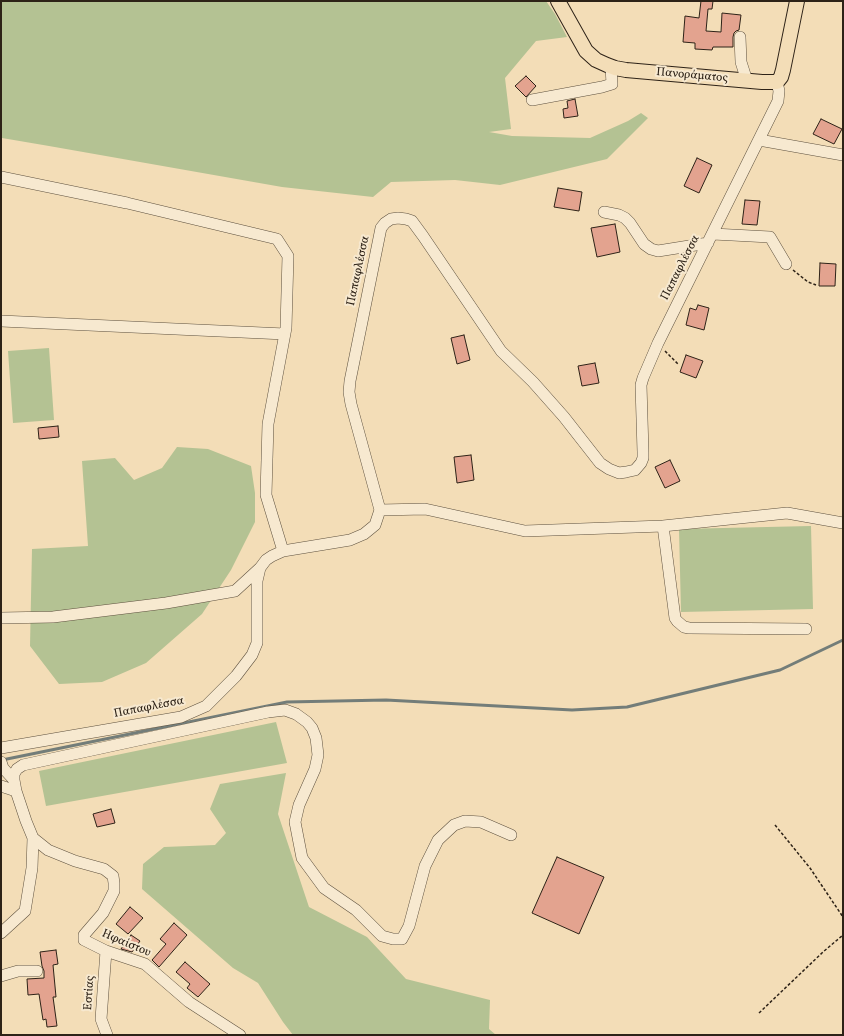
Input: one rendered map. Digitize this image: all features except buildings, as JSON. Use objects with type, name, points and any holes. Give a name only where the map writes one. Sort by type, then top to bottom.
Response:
[{"type":"main road","name":"Πανοράματος","points":[[558,1],[586,51],[596,60],[611,67],[641,72],[747,81],[777,82]]},
{"type":"main road","points":[[777,82],[783,70],[797,1]]},
{"type":"street","points":[[740,37],[741,62],[747,81]]},
{"type":"street","points":[[532,100],[612,84],[611,67]]},
{"type":"street","name":"Παπαφλέσσα","points":[[380,510],[349,392],[381,228],[385,223],[391,219],[398,218],[406,219],[412,222],[424,236],[501,351],[533,382],[564,417],[600,463],[609,469],[619,472],[635,470],[643,458],[641,385],[643,378],[658,342],[778,101],[779,92],[777,82]]},
{"type":"street","points":[[759,140],[843,155]]},
{"type":"street","points":[[1,177],[127,203],[277,239],[288,256],[286,328],[268,424],[266,495],[284,551]]},
{"type":"street","points":[[604,212],[619,215],[625,218],[644,244],[651,249],[658,251],[710,239],[770,237],[786,264]]},
{"type":"street","points":[[1,321],[285,334]]},
{"type":"street","points":[[1,618],[60,616],[166,603],[235,591],[260,568],[266,560],[272,556],[284,551],[350,540],[364,534],[376,526],[380,510],[425,509],[525,531],[663,526],[787,513],[843,523]]},
{"type":"street","points":[[663,526],[675,618],[684,627],[806,629]]},
{"type":"street","name":"Παπαφλέσσα","points":[[1,748],[181,717],[206,706],[236,676],[252,655],[257,643],[257,581],[260,568]]},
{"type":"street","points":[[1,786],[16,780],[23,765],[268,712],[285,710],[296,714],[307,722],[312,728],[316,738],[318,755],[315,769],[299,805],[295,822],[302,858],[324,888],[356,910],[382,936],[393,939],[402,938],[409,926],[425,866],[438,840],[454,825],[466,821],[481,822],[511,835]]},
{"type":"street","points":[[1,933],[25,911],[32,868],[33,838],[26,821],[16,780],[2,765]]},
{"type":"street","name":"Ηφαίστου","points":[[33,838],[48,850],[104,869],[113,876],[114,891],[103,913],[84,935],[84,940],[106,951],[145,964],[189,1002],[236,1034]]},
{"type":"street","name":"Εστίας","points":[[106,951],[101,1019],[107,1035]]},
{"type":"street","points":[[1,976],[18,971],[37,970]]},
{"type":"path","points":[[786,264],[808,282],[816,286]]},
{"type":"path","points":[[665,351],[679,365]]},
{"type":"path","points":[[774,825],[810,868],[843,917]]},
{"type":"path","points":[[759,1013],[822,952],[843,935]]},
{"type":"green space","points":[[1,1],[546,1],[555,14],[567,37],[536,41],[505,78],[511,129],[489,132],[512,136],[590,138],[628,121],[641,113],[648,118],[607,159],[500,185],[455,180],[391,182],[373,197],[282,187],[2,138]]},
{"type":"green space","points":[[49,348],[54,420],[13,423],[8,351]]},
{"type":"green space","points":[[177,447],[208,449],[251,466],[255,493],[255,522],[231,570],[202,614],[146,663],[102,682],[59,684],[30,646],[32,549],[88,546],[82,461],[115,458],[134,480],[162,468]]},
{"type":"green space","points":[[811,526],[813,609],[681,612],[679,529]]},
{"type":"green space","points":[[276,722],[287,763],[46,806],[39,771]]},
{"type":"green space","points":[[286,773],[278,814],[309,907],[367,937],[406,979],[490,1000],[489,1029],[496,1035],[293,1035],[258,983],[233,968],[142,889],[143,864],[164,847],[215,845],[226,833],[210,809],[220,784]]},
{"type":"waterway","points":[[2,760],[287,702],[386,700],[572,710],[627,707],[780,670],[843,640]]}]
